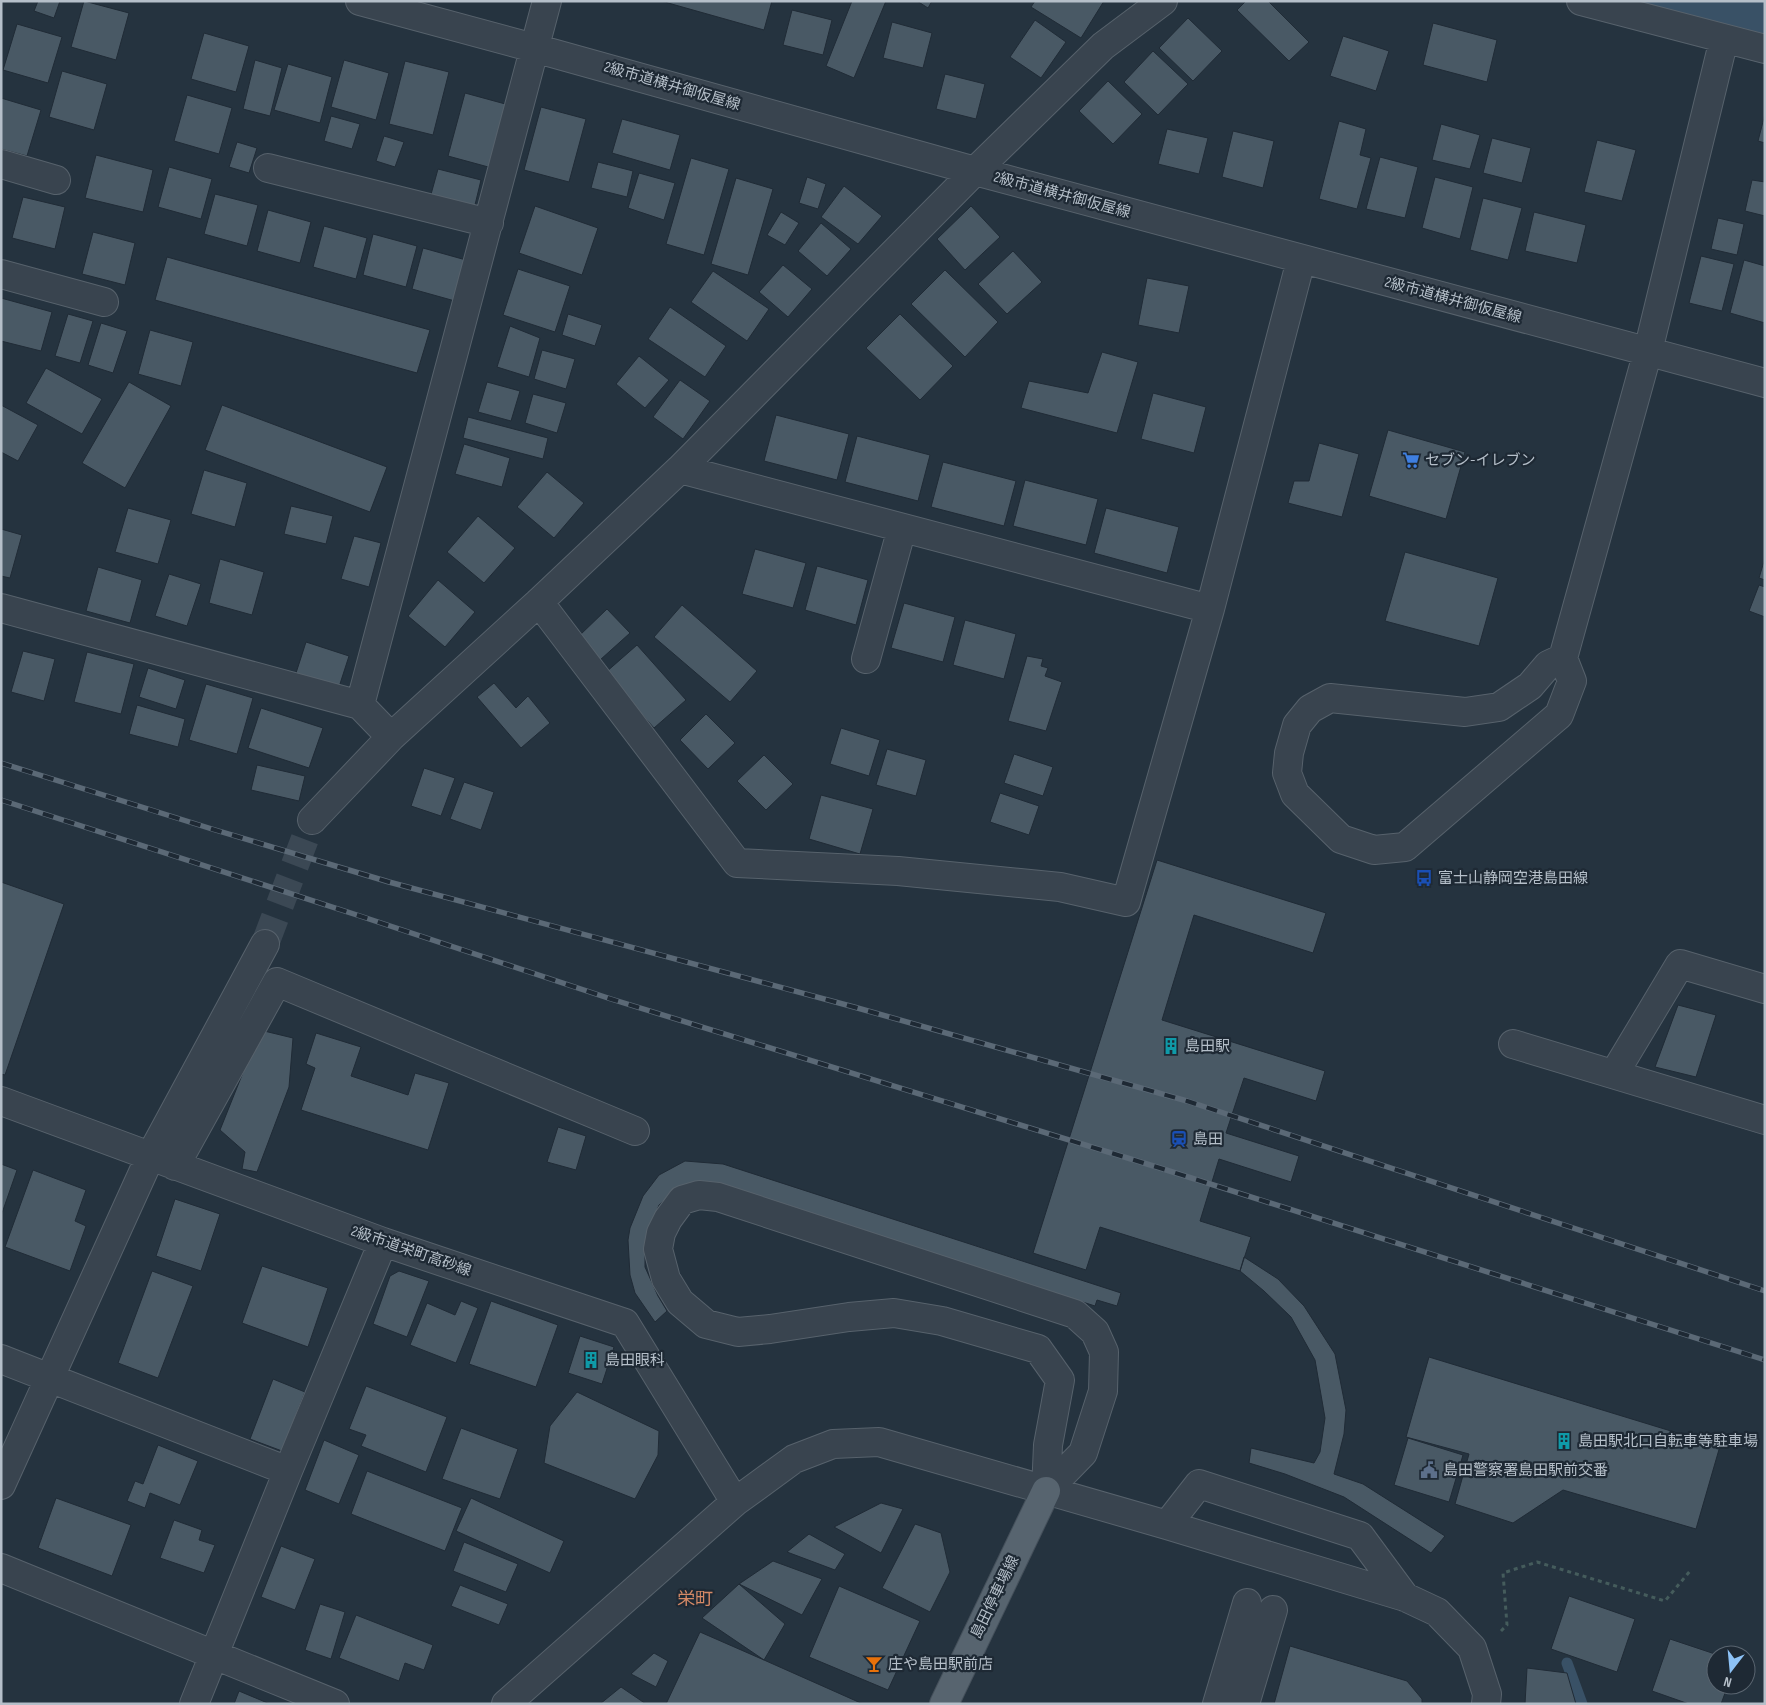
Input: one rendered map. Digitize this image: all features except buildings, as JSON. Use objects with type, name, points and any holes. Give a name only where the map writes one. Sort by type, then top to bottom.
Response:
[{"type":"main road","name":"島田停車場線","points":[[944,1704],[1046,1491]]},
{"type":"street","name":"2級市道横井御仮屋線","points":[[360,1],[975,172],[1765,383]]},
{"type":"street","points":[[360,705],[547,1]]},
{"type":"street","points":[[312,820],[391,737],[539,602],[680,469],[1103,46],[1163,1]]},
{"type":"street","points":[[1581,1],[1765,49]]},
{"type":"street","points":[[1563,658],[1548,665],[1530,686],[1499,707],[1465,712],[1330,698],[1310,709],[1297,725],[1289,753],[1287,773],[1295,794],[1341,839],[1374,850],[1405,847],[1559,715],[1572,681],[1563,658],[1648,351],[1724,39]]},
{"type":"street","points":[[1,164],[56,180]]},
{"type":"street","points":[[268,168],[488,222]]},
{"type":"street","points":[[539,602],[737,863],[898,872],[1060,886],[1126,902],[1210,609],[1301,260]]},
{"type":"street","points":[[1,274],[104,302]]},
{"type":"street","points":[[680,469],[1210,609]]},
{"type":"street","points":[[866,659],[902,528]]},
{"type":"street","points":[[1,608],[360,705],[391,737]]},
{"type":"street","points":[[1,1485],[50,1378],[162,1162],[265,944]]},
{"type":"street","points":[[1614,1074],[1680,964],[1765,989]]},
{"type":"street","points":[[162,1162],[277,982],[635,1131]]},
{"type":"street","points":[[1513,1044],[1765,1120]]},
{"type":"street","name":"2級市道栄町高砂線","points":[[1,1101],[383,1242],[625,1323],[735,1502]]},
{"type":"street","points":[[698,1195],[718,1198],[1075,1314],[1095,1332],[1104,1352],[1103,1391],[1083,1453],[1046,1491],[1048,1445],[1060,1380],[1038,1349],[942,1321],[894,1312],[849,1316],[770,1329],[738,1332],[706,1324],[680,1302],[666,1279],[658,1249],[661,1233],[668,1219],[682,1200],[698,1195]]},
{"type":"street","points":[[194,1704],[383,1242]]},
{"type":"street","points":[[1,1359],[288,1471]]},
{"type":"street","points":[[506,1704],[735,1502],[794,1459],[833,1444],[879,1442],[1168,1525],[1405,1597],[1437,1612],[1472,1648],[1486,1694],[1486,1704]]},
{"type":"street","points":[[1168,1525],[1199,1484],[1360,1536],[1405,1597]]},
{"type":"street","points":[[1,1568],[336,1704]]},
{"type":"street","points":[[1217,1704],[1247,1604]]},
{"type":"street","points":[[1245,1704],[1273,1610]]},
{"type":"path","points":[[1494,1636],[1507,1625],[1503,1573],[1537,1562],[1665,1601],[1690,1571]]},
{"type":"waterway","points":[[1662,1],[1765,29]]},
{"type":"waterway","points":[[1567,1663],[1582,1704]]},
{"type":"tunnel","points":[[265,944],[312,820]]},
{"type":"railway","points":[[1,763],[389,882],[854,1007],[1187,1101],[1765,1291]]},
{"type":"railway","points":[[1,800],[611,999],[1160,1168],[1765,1360]]},
{"type":"place","name":"セブン-イレブン","points":[[1411,460]]},
{"type":"place","name":"富士山静岡空港島田線","points":[[1424,878]]},
{"type":"place","name":"島田駅","points":[[1171,1046]]},
{"type":"place","name":"島田","points":[[1179,1139]]},
{"type":"place","name":"島田眼科","points":[[591,1360]]},
{"type":"place","name":"島田駅北口自転車等駐車場","points":[[1564,1441]]},
{"type":"place","name":"島田警察署島田駅前交番","points":[[1429,1470]]},
{"type":"place","name":"庄や島田駅前店","points":[[874,1664]]},
{"type":"district","name":"栄町","points":[[695,1599]]}]
